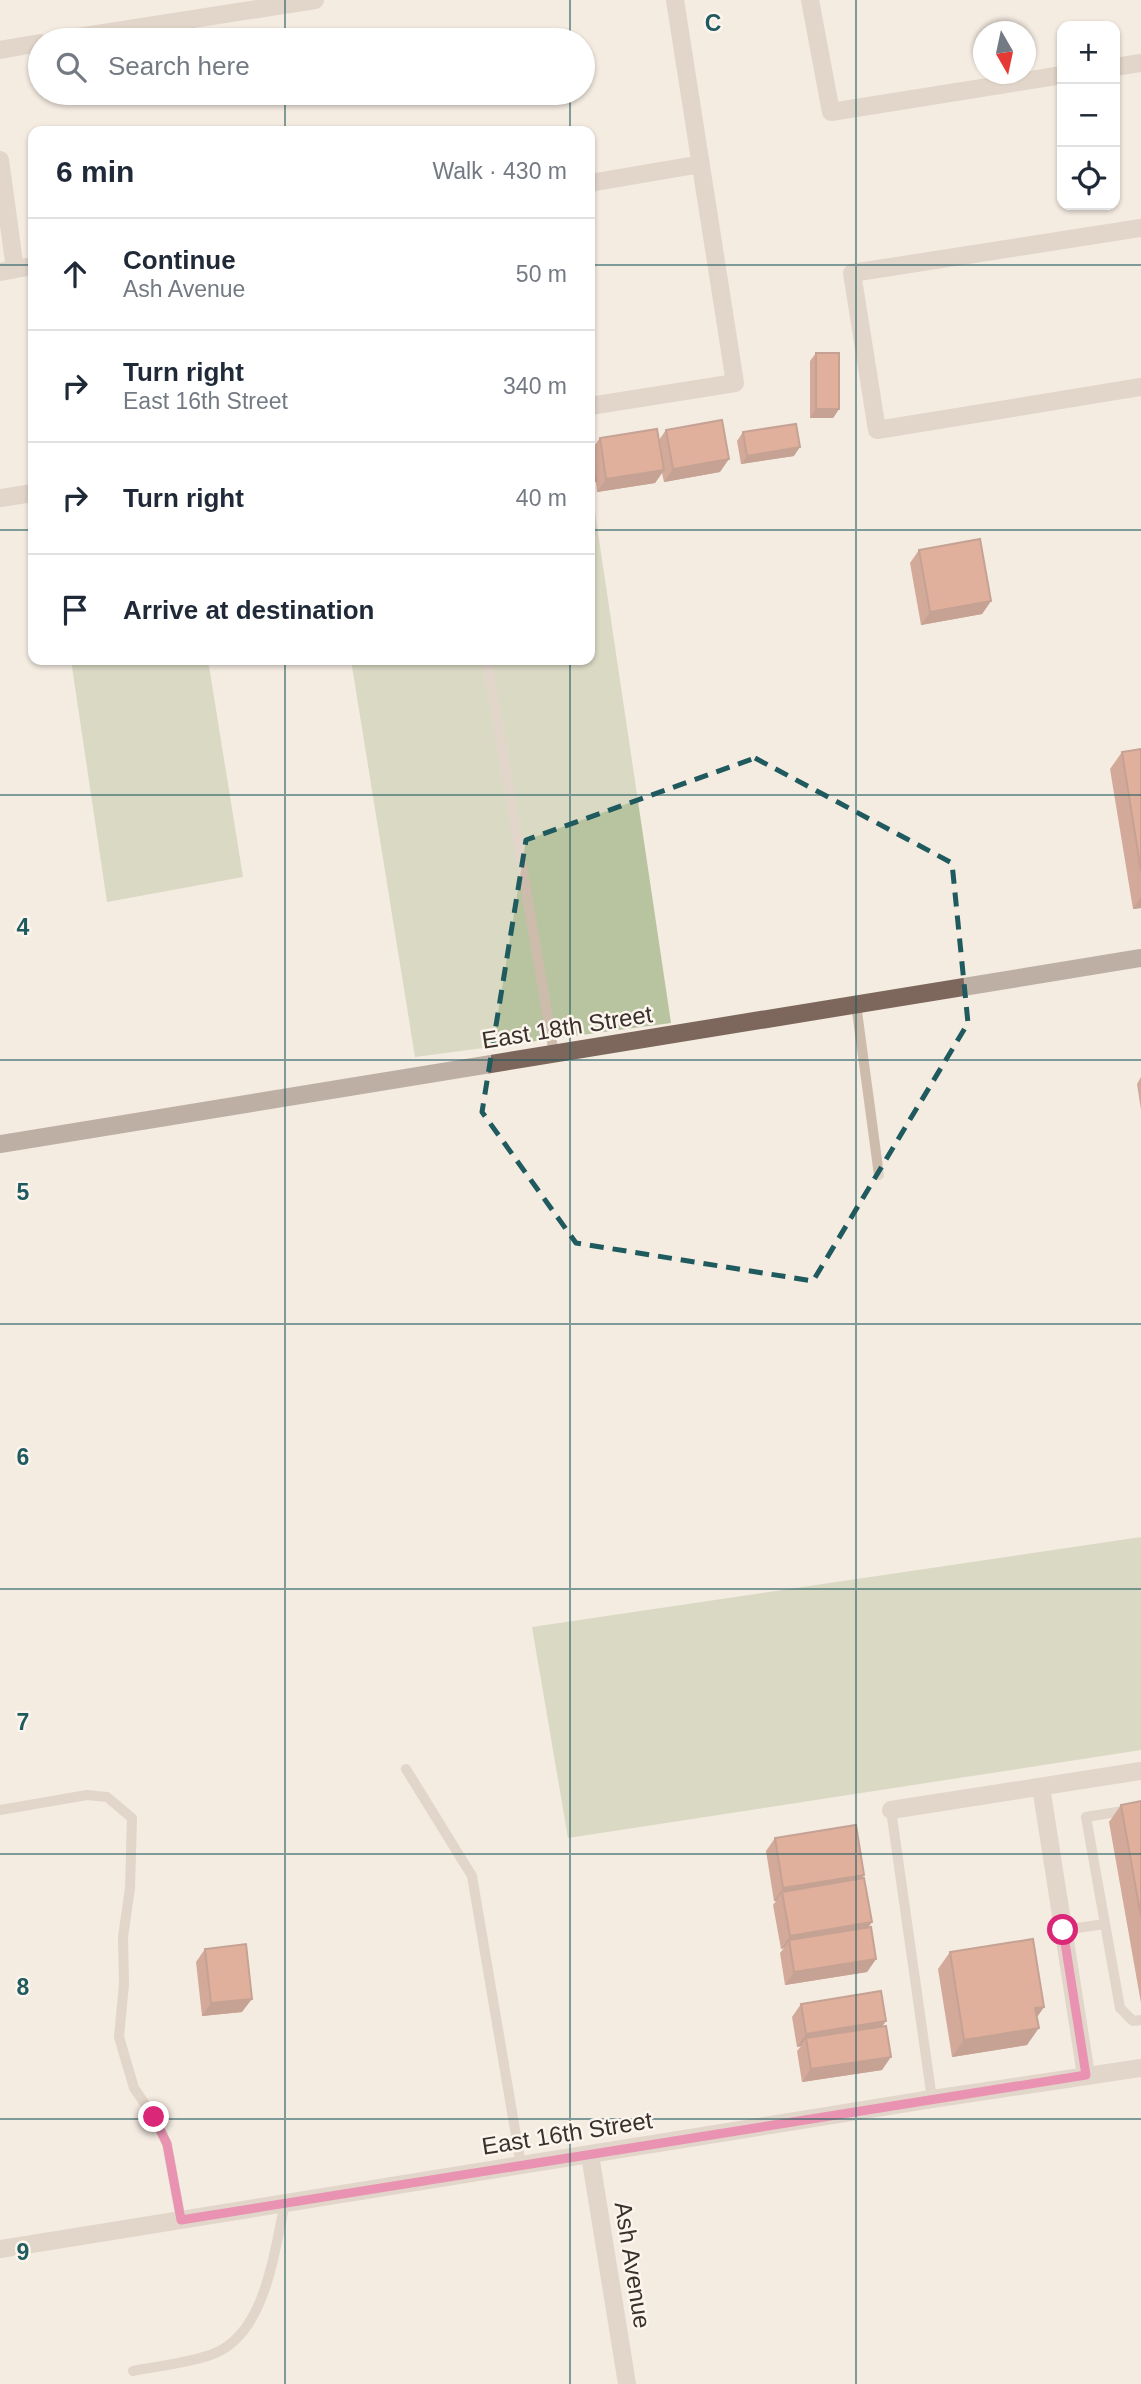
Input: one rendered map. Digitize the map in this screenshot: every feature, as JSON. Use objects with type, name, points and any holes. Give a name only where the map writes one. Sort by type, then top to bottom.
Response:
[{"type":"main road","name":"East 18th Street","points":[[0,1144],[1141,958]]},
{"type":"street","points":[[136,28],[315,0]]},
{"type":"street","points":[[595,405],[734,383],[675,0]]},
{"type":"street","points":[[810,0],[831,112],[1057,76]]},
{"type":"street","points":[[0,50],[28,45]]},
{"type":"street","points":[[1120,66],[1141,63]]},
{"type":"street","points":[[0,160],[16,269]]},
{"type":"street","points":[[595,182],[701,164]]},
{"type":"street","points":[[1141,228],[852,273],[877,430],[1141,387]]},
{"type":"street","points":[[0,498],[28,494]]},
{"type":"street","points":[[891,1810],[1141,1771]]},
{"type":"street","points":[[1041,1787],[1086,2075]]},
{"type":"street","name":"East 16th Street","points":[[0,2249],[932,2099],[1141,2068]]},
{"type":"street","name":"Ash Avenue","points":[[590,2155],[627,2384]]},
{"type":"lane","points":[[488,665],[554,1054]]},
{"type":"lane","points":[[856,1004],[879,1175]]},
{"type":"lane","points":[[406,1769],[472,1876],[521,2165]]},
{"type":"lane","points":[[0,1811],[87,1795],[107,1797],[132,1818],[130,1888],[122,1937],[124,1984],[119,2037],[134,2088],[154,2117],[167,2144],[181,2220]]},
{"type":"lane","points":[[1141,1808],[1086,1817],[1120,2008],[1133,2021],[1141,2020]]},
{"type":"lane","points":[[891,1810],[932,2099]]},
{"type":"lane","points":[[1063,1930],[1105,1924]]},
{"type":"lane","points":[[132,2371],[214,2354],[235,2341],[250,2324],[261,2300],[271,2269],[285,2203]]},
{"type":"highlighted area","points":[[755,758],[952,863],[968,1023],[813,1281],[576,1243],[482,1112],[526,840]]},
{"type":"green space","points":[[595,512],[671,1023],[415,1057],[352,665],[595,665]]},
{"type":"green space","points":[[72,665],[209,665],[243,877],[107,902]]},
{"type":"green space","points":[[1141,1537],[1141,1750],[568,1838],[532,1627]]},
{"type":"building","points":[[816,353],[839,353],[839,409],[816,409]]},
{"type":"building","points":[[722,420],[729,459],[673,469],[666,430]]},
{"type":"building","points":[[796,424],[800,447],[747,456],[743,432]]},
{"type":"building","points":[[657,429],[664,470],[606,479],[600,438]]},
{"type":"building","points":[[980,539],[991,601],[930,612],[919,550]]},
{"type":"building","points":[[1141,749],[1141,871],[1122,752]]},
{"type":"building","points":[[1141,1801],[1141,1917],[1121,1805]]},
{"type":"building","points":[[856,1825],[864,1875],[783,1888],[775,1838]]},
{"type":"building","points":[[864,1878],[872,1922],[790,1936],[782,1892]]},
{"type":"building","points":[[871,1927],[876,1959],[794,1972],[789,1940]]},
{"type":"building","points":[[1033,1939],[1044,2007],[1035,2008],[1039,2028],[964,2040],[950,1952]]},
{"type":"building","points":[[246,1944],[252,1999],[211,2003],[205,1949]]},
{"type":"building","points":[[881,1991],[886,2021],[806,2034],[801,2004]]},
{"type":"building","points":[[886,2026],[891,2057],[811,2069],[806,2038]]},
{"type":"route","points":[[154,2117],[167,2144],[181,2220],[1086,2075],[1063,1930]]}]
